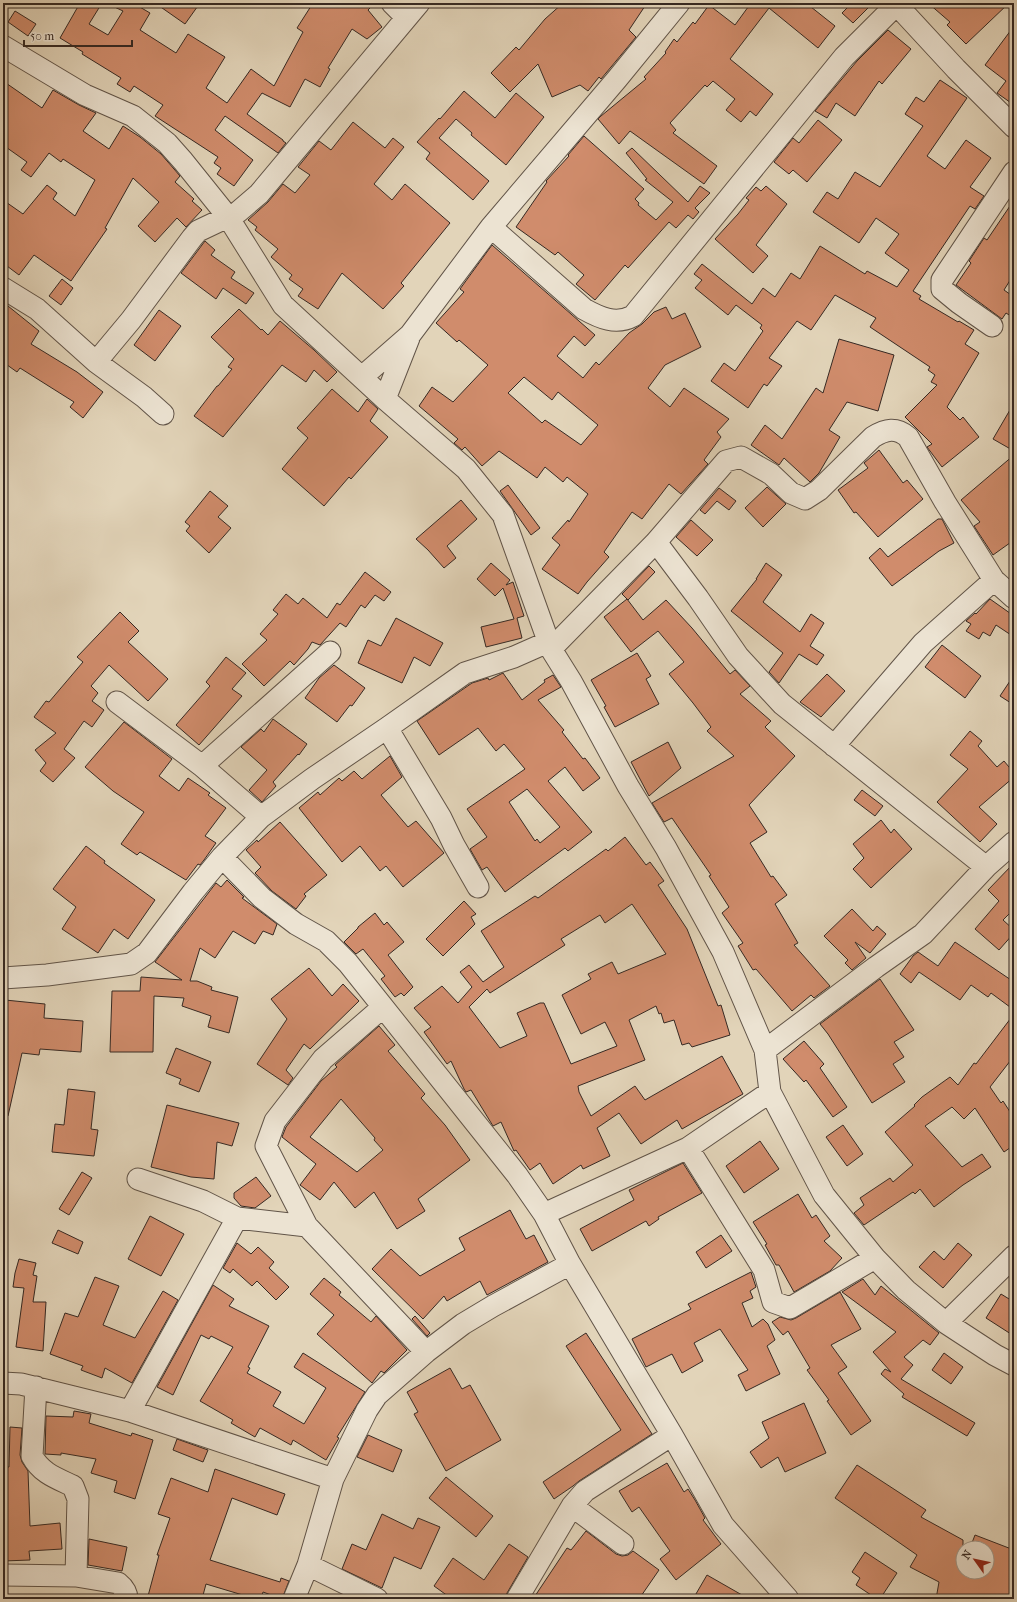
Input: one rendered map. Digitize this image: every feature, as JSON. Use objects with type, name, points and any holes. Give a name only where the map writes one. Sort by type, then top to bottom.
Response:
[{"type":"street","points":[[362,377],[410,335],[490,227],[617,79],[679,3]]},
{"type":"street","points":[[490,227],[584,309],[598,317],[612,320],[625,320],[634,316],[844,57],[896,4],[956,69],[1014,127]]},
{"type":"street","points":[[96,362],[131,320],[198,231],[238,212],[259,194],[406,8]]},
{"type":"street","points":[[3,46],[85,95],[133,116],[167,143],[183,160],[228,217],[283,305],[385,399],[466,469],[503,515],[549,645],[571,681],[628,786],[710,926],[723,952],[765,1050],[770,1092],[824,1195],[875,1258],[906,1290],[946,1323],[995,1355],[1014,1365]]},
{"type":"street","points":[[992,326],[942,289],[941,284],[942,280],[1014,172]]},
{"type":"street","points":[[3,288],[36,309],[96,362],[144,397],[163,414]]},
{"type":"street","points":[[385,399],[410,335]]},
{"type":"street","points":[[3,978],[47,975],[131,964],[147,953],[193,892],[222,857],[261,817],[312,779],[465,673],[549,645],[656,542],[726,461],[741,457],[771,474],[791,493],[806,499],[819,490],[873,436],[882,431],[893,429],[902,432],[908,437],[945,502],[994,580],[1014,598]]},
{"type":"street","points":[[656,542],[698,598],[738,656],[782,704],[986,867]]},
{"type":"street","points":[[834,746],[923,643],[994,580]]},
{"type":"street","points":[[202,766],[330,652]]},
{"type":"street","points":[[117,702],[202,766],[261,817]]},
{"type":"street","points":[[387,728],[442,818],[454,845],[478,888]]},
{"type":"street","points":[[765,1050],[876,967],[923,934],[986,867],[1014,842]]},
{"type":"street","points":[[222,857],[262,898],[296,924],[326,941],[348,963],[517,1175],[544,1214],[570,1264],[672,1435],[723,1525],[788,1599]]},
{"type":"street","points":[[383,1007],[322,1059],[275,1120],[266,1146],[307,1226],[426,1352]]},
{"type":"street","points":[[544,1214],[688,1148],[770,1092]]},
{"type":"street","points":[[688,1148],[764,1270],[773,1302],[790,1308],[875,1258]]},
{"type":"street","points":[[138,1179],[203,1200],[237,1218],[307,1226]]},
{"type":"street","points":[[130,1411],[237,1218]]},
{"type":"street","points":[[946,1323],[1014,1256]]},
{"type":"street","points":[[294,1599],[308,1565],[333,1479],[377,1395],[426,1352],[463,1324],[570,1264]]},
{"type":"street","points":[[3,1384],[21,1384],[130,1411],[333,1479]]},
{"type":"street","points":[[36,1388],[32,1456],[37,1465],[51,1476],[73,1486],[78,1499],[76,1576]]},
{"type":"street","points":[[518,1599],[572,1506],[585,1491],[672,1435]]},
{"type":"street","points":[[572,1506],[623,1544]]},
{"type":"street","points":[[308,1565],[377,1599]]},
{"type":"street","points":[[3,1575],[76,1576],[118,1583],[127,1594],[126,1599]]},
{"type":"building","points":[[80,3],[102,3],[89,24],[108,35],[123,11],[106,3],[133,3],[150,13],[140,30],[176,53],[188,34],[225,57],[206,88],[227,103],[251,69],[274,86],[303,32],[297,28],[313,3],[361,3],[370,8],[368,10],[382,27],[367,39],[352,29],[328,68],[330,69],[320,87],[305,79],[290,107],[262,93],[247,114],[286,143],[278,153],[225,116],[215,130],[253,160],[234,186],[217,174],[221,168],[214,163],[218,157],[155,116],[163,105],[134,86],[130,92],[117,84],[121,78],[82,54],[83,52],[60,38]]},
{"type":"building","points":[[155,3],[200,3],[185,24]]},
{"type":"building","points":[[563,3],[647,3],[629,30],[636,37],[601,79],[599,77],[588,91],[580,85],[552,97],[538,64],[510,92],[491,73],[516,47],[519,50],[545,19]]},
{"type":"building","points":[[751,3],[806,3],[835,26],[818,48],[769,8],[730,59],[773,94],[756,116],[750,111],[741,122],[726,110],[735,99],[713,81],[707,87],[705,85],[670,123],[676,130],[673,133],[717,166],[704,184],[630,131],[619,144],[598,119],[646,79],[644,77],[666,53],[665,52],[674,39],[677,42],[693,22],[695,24],[709,5],[735,25]]},
{"type":"building","points":[[852,3],[873,3],[853,23],[842,13]]},
{"type":"building","points":[[928,3],[1009,3],[966,44],[947,25],[950,22]]},
{"type":"building","points":[[15,11],[36,24],[28,36],[8,22]]},
{"type":"building","points":[[1014,26],[1014,105],[997,93],[1006,81],[985,65]]},
{"type":"building","points":[[888,30],[911,49],[882,84],[879,81],[855,116],[836,103],[827,118],[815,111],[857,61]]},
{"type":"building","points":[[940,80],[967,98],[927,156],[945,169],[966,140],[991,158],[970,187],[984,196],[975,209],[970,206],[913,291],[921,296],[919,299],[974,330],[965,344],[979,353],[947,407],[960,420],[963,417],[979,437],[942,467],[927,447],[932,444],[905,417],[937,385],[931,382],[935,375],[928,370],[930,367],[870,327],[876,318],[835,295],[811,330],[797,321],[769,358],[782,366],[767,386],[764,384],[748,408],[711,381],[724,363],[735,371],[763,331],[760,328],[762,325],[736,305],[728,315],[695,288],[702,280],[694,274],[702,264],[752,304],[763,288],[775,297],[791,273],[800,279],[820,246],[865,274],[867,271],[897,287],[909,270],[885,253],[899,234],[876,218],[859,243],[813,212],[827,192],[838,199],[855,172],[880,187],[923,126],[905,114],[916,97],[924,102]]},
{"type":"building","points":[[3,81],[42,108],[53,90],[96,113],[83,131],[109,149],[123,126],[140,137],[161,154],[180,176],[175,182],[194,199],[192,201],[202,210],[186,227],[177,218],[155,242],[138,226],[159,202],[133,178],[105,228],[107,229],[71,281],[34,255],[19,275],[3,263],[3,200],[23,214],[47,185],[57,193],[53,199],[75,216],[95,180],[63,159],[61,162],[49,153],[31,177],[21,170],[27,162],[3,145]]},
{"type":"building","points":[[464,91],[495,118],[516,93],[544,117],[506,165],[471,135],[472,133],[456,119],[439,138],[489,181],[473,200],[426,159],[430,153],[417,142],[439,118],[440,119]]},
{"type":"building","points":[[818,120],[842,140],[807,182],[793,170],[789,174],[774,162],[793,138],[799,143]]},
{"type":"building","points":[[353,122],[385,148],[393,138],[404,147],[374,184],[392,200],[405,184],[450,223],[401,283],[404,286],[383,309],[342,273],[318,309],[298,296],[303,289],[289,279],[292,275],[271,257],[278,249],[255,230],[257,227],[248,220],[268,202],[283,184],[295,193],[310,175],[298,167],[319,141],[331,150]]},
{"type":"building","points":[[584,136],[644,189],[635,199],[639,203],[638,205],[656,220],[673,202],[645,180],[647,179],[626,153],[632,148],[688,202],[700,186],[710,193],[695,208],[699,212],[693,219],[688,215],[676,228],[669,222],[628,268],[625,265],[595,300],[576,284],[584,275],[558,252],[555,255],[516,227],[547,182],[546,181],[569,156],[568,155]]},
{"type":"building","points":[[766,186],[787,204],[756,245],[768,256],[753,273],[715,239],[738,214],[749,200],[746,198],[756,187],[761,191]]},
{"type":"building","points":[[1014,200],[1014,274],[1004,290],[1014,297],[1014,318],[1006,313],[1002,319],[956,285],[971,263],[969,261],[984,238],[987,240]]},
{"type":"building","points":[[205,241],[215,250],[211,255],[235,272],[231,278],[254,293],[246,304],[223,288],[216,299],[181,273]]},
{"type":"building","points":[[492,245],[595,335],[585,346],[574,336],[557,356],[583,378],[596,362],[599,365],[629,333],[642,324],[654,312],[666,307],[672,319],[685,313],[701,347],[665,365],[648,388],[670,407],[684,388],[729,419],[717,432],[721,437],[704,460],[708,464],[681,494],[669,484],[642,519],[632,512],[604,552],[609,557],[578,594],[542,569],[560,545],[552,538],[568,520],[569,522],[588,494],[567,477],[563,482],[545,467],[537,478],[499,451],[482,466],[465,447],[462,450],[454,443],[458,439],[419,406],[432,387],[453,402],[488,365],[459,340],[457,342],[436,323],[464,292],[460,289]],"holes":[[[524,377],[552,400],[558,392],[598,425],[581,445],[545,420],[542,423],[508,393]]]},
{"type":"building","points":[[62,279],[73,288],[61,305],[49,296]]},
{"type":"building","points":[[3,302],[39,331],[31,344],[77,372],[103,392],[83,418],[70,407],[74,402],[20,368],[17,372],[3,362]]},
{"type":"building","points":[[239,309],[268,335],[280,321],[337,372],[327,382],[314,370],[306,382],[282,365],[223,437],[194,416],[232,369],[228,367],[234,359],[211,337]]},
{"type":"building","points":[[159,310],[181,326],[155,361],[134,345]]},
{"type":"building","points":[[839,339],[894,355],[878,411],[847,402],[829,430],[840,437],[819,473],[810,482],[784,458],[779,465],[751,445],[765,425],[782,439],[816,388],[823,393]]},
{"type":"building","points":[[332,389],[358,412],[367,399],[378,409],[370,421],[388,437],[351,479],[349,477],[324,506],[282,469],[308,438],[297,428]]},
{"type":"building","points":[[1014,403],[1014,451],[993,439]]},
{"type":"building","points":[[879,450],[903,483],[907,480],[923,499],[878,537],[856,512],[854,513],[838,490],[868,468],[864,463]]},
{"type":"building","points":[[1014,455],[1014,540],[993,555],[974,526],[980,522],[961,500]]},
{"type":"building","points":[[508,485],[540,528],[531,535],[500,491]]},
{"type":"building","points":[[767,487],[786,504],[763,527],[745,508]]},
{"type":"building","points":[[719,488],[736,501],[729,510],[717,501],[705,514],[700,510]]},
{"type":"building","points":[[210,491],[228,506],[218,517],[231,528],[209,553],[186,531],[190,526],[185,522]]},
{"type":"building","points":[[461,500],[477,519],[447,546],[456,558],[444,568],[416,539]]},
{"type":"building","points":[[938,519],[942,519],[954,543],[939,551],[892,586],[869,558],[880,548],[888,557]]},
{"type":"building","points":[[691,520],[713,540],[697,556],[676,537]]},
{"type":"building","points":[[491,563],[510,580],[506,585],[513,582],[524,616],[517,618],[522,638],[486,647],[481,627],[514,619],[503,588],[495,596],[477,579]]},
{"type":"building","points":[[766,563],[782,575],[763,602],[800,632],[811,614],[824,623],[810,646],[824,655],[817,665],[799,654],[779,683],[769,672],[783,653],[731,611],[757,579]]},
{"type":"building","points":[[649,566],[655,572],[628,600],[622,594]]},
{"type":"building","points":[[365,572],[391,592],[384,601],[375,595],[365,608],[361,605],[346,627],[340,623],[320,645],[312,642],[294,665],[290,661],[264,686],[242,664],[267,640],[260,634],[278,614],[273,610],[286,594],[298,604],[303,598],[327,618],[337,603],[340,605]]},
{"type":"building","points":[[627,599],[643,620],[666,600],[692,628],[730,674],[735,670],[750,686],[740,694],[771,721],[765,727],[795,756],[749,805],[767,832],[750,843],[771,877],[773,876],[787,895],[775,904],[798,943],[794,945],[830,986],[814,998],[811,995],[792,1011],[756,969],[753,970],[738,946],[743,943],[722,913],[729,907],[709,876],[711,875],[672,818],[664,822],[652,803],[734,756],[707,731],[711,727],[669,674],[684,662],[658,631],[631,652],[604,617]]},
{"type":"building","points":[[990,599],[1014,616],[1014,637],[996,625],[990,636],[983,632],[979,639],[966,631],[971,624],[966,621],[975,613],[976,614]]},
{"type":"building","points":[[120,612],[139,631],[128,642],[168,679],[148,701],[109,665],[91,686],[98,693],[92,701],[104,710],[92,727],[84,721],[64,749],[75,758],[53,782],[40,771],[46,763],[35,750],[56,733],[34,717],[46,701],[49,702],[83,662],[77,657]]},
{"type":"building","points":[[396,618],[443,643],[430,666],[414,657],[402,683],[358,663],[368,640],[381,646]]},
{"type":"building","points":[[942,645],[981,676],[965,698],[925,667]]},
{"type":"building","points":[[637,653],[651,676],[646,679],[659,704],[615,727],[604,707],[606,706],[591,680]]},
{"type":"building","points":[[226,657],[246,673],[232,689],[242,696],[199,745],[176,725],[210,686],[206,682]]},
{"type":"building","points":[[334,665],[365,688],[352,706],[350,705],[337,722],[305,698],[319,678]]},
{"type":"building","points":[[503,673],[522,700],[545,682],[544,680],[553,675],[561,687],[538,700],[564,730],[562,732],[600,778],[583,791],[565,767],[548,781],[592,832],[568,851],[565,848],[505,892],[487,867],[482,870],[470,849],[487,837],[467,809],[525,769],[504,744],[496,751],[478,728],[439,755],[417,721],[472,683],[488,678],[489,680]],"holes":[[[527,789],[560,827],[540,843],[537,839],[535,841],[509,802]]]},
{"type":"building","points":[[827,674],[845,691],[821,717],[800,702]]},
{"type":"building","points":[[1014,675],[1014,705],[1000,696]]},
{"type":"building","points":[[273,719],[307,744],[299,755],[298,754],[273,782],[276,786],[262,802],[249,790],[267,770],[241,747],[261,729],[264,732]]},
{"type":"building","points":[[124,722],[172,759],[159,776],[179,791],[188,778],[210,793],[208,795],[226,808],[205,836],[216,843],[200,865],[198,864],[186,880],[140,852],[137,855],[121,844],[144,812],[113,791],[85,767]]},
{"type":"building","points":[[970,731],[982,741],[978,746],[997,767],[1004,761],[1014,773],[1014,777],[979,807],[997,824],[980,842],[937,802],[968,769],[950,755]]},
{"type":"building","points":[[668,742],[681,768],[649,796],[631,762]]},
{"type":"building","points":[[390,756],[402,777],[381,795],[408,827],[416,821],[444,853],[403,887],[386,866],[380,871],[360,846],[342,862],[299,808],[318,792],[320,795],[339,778],[342,781],[354,771],[362,779]]},
{"type":"building","points":[[862,790],[883,806],[875,816],[854,800]]},
{"type":"building","points":[[881,820],[891,833],[894,829],[912,849],[871,888],[853,869],[864,858],[853,844]]},
{"type":"building","points":[[280,822],[327,875],[304,894],[306,896],[296,909],[272,891],[255,873],[261,867],[246,850],[257,840],[258,842]]},
{"type":"building","points":[[625,837],[646,865],[650,862],[664,881],[658,885],[687,929],[718,1006],[721,1005],[730,1035],[692,1047],[689,1043],[682,1045],[674,1020],[664,1023],[661,1013],[659,1014],[656,1006],[629,1020],[645,1060],[578,1086],[579,1092],[591,1116],[635,1086],[645,1100],[722,1056],[743,1094],[682,1129],[677,1120],[641,1144],[619,1113],[597,1128],[610,1156],[583,1169],[581,1165],[553,1184],[540,1163],[530,1170],[516,1150],[514,1151],[501,1122],[493,1126],[471,1090],[466,1092],[451,1061],[447,1064],[424,1032],[431,1027],[414,1008],[442,986],[458,1003],[472,987],[460,972],[469,965],[483,982],[504,967],[481,931],[535,896],[538,898],[606,849],[608,851]],"holes":[[[632,904],[666,954],[618,974],[612,962],[588,974],[591,979],[562,995],[581,1034],[605,1022],[617,1046],[571,1064],[544,1003],[540,1003],[517,1013],[527,1036],[500,1048],[469,1007],[487,989],[490,993],[565,945],[561,939],[600,915],[605,923]]]},
{"type":"building","points":[[86,846],[105,861],[104,863],[155,900],[128,939],[114,929],[98,953],[62,929],[76,907],[53,889]]},
{"type":"building","points":[[1014,863],[1014,909],[1003,920],[1014,930],[1014,933],[999,950],[975,929],[999,901],[988,890]]},
{"type":"building","points":[[227,880],[244,897],[242,898],[277,924],[273,935],[263,931],[255,944],[233,931],[215,958],[200,948],[190,981],[197,981],[212,987],[211,990],[238,997],[229,1033],[208,1027],[211,1016],[182,1006],[184,998],[154,996],[153,1052],[110,1052],[112,991],[140,991],[141,977],[182,980],[155,962],[216,883],[221,887]]},
{"type":"building","points":[[464,901],[476,914],[471,917],[475,924],[443,956],[426,939]]},
{"type":"building","points":[[852,909],[873,931],[877,926],[886,934],[870,953],[855,942],[866,958],[852,970],[845,963],[848,960],[824,936]]},
{"type":"building","points":[[375,913],[384,925],[387,922],[404,942],[388,955],[413,987],[404,996],[401,993],[395,997],[381,979],[385,976],[363,949],[356,954],[344,942],[358,927]]},
{"type":"building","points":[[955,942],[1014,982],[1014,1010],[991,993],[988,997],[971,985],[960,1000],[919,972],[911,983],[900,974],[913,956],[918,952],[938,966]]},
{"type":"building","points":[[309,968],[332,996],[343,984],[359,1001],[310,1049],[304,1044],[286,1070],[293,1078],[288,1085],[257,1064],[287,1019],[271,999]]},
{"type":"building","points":[[880,979],[914,1030],[894,1042],[904,1057],[893,1064],[905,1082],[872,1103],[820,1024]]},
{"type":"building","points":[[5,1000],[45,1004],[44,1018],[83,1021],[81,1052],[40,1049],[39,1055],[22,1053],[8,1116],[3,1115],[3,1016]]},
{"type":"building","points":[[1014,1014],[1014,1056],[990,1087],[1001,1103],[1003,1101],[1014,1118],[1014,1145],[1004,1152],[975,1108],[964,1119],[952,1107],[925,1126],[962,1167],[982,1154],[991,1167],[963,1185],[934,1207],[920,1189],[915,1194],[913,1192],[864,1225],[854,1213],[864,1205],[860,1198],[890,1178],[893,1182],[913,1165],[885,1132],[915,1106],[914,1105],[922,1097],[950,1077],[958,1085]]},
{"type":"building","points":[[379,1026],[395,1045],[388,1051],[425,1094],[421,1098],[445,1125],[470,1160],[418,1199],[425,1211],[397,1229],[374,1192],[355,1208],[334,1182],[320,1200],[300,1185],[316,1164],[282,1137],[286,1127],[321,1081],[337,1067],[335,1065]],"holes":[[[341,1099],[375,1138],[374,1140],[383,1150],[357,1172],[310,1137]]]},
{"type":"building","points":[[804,1041],[824,1064],[820,1068],[847,1107],[833,1117],[806,1080],[804,1082],[783,1059]]},
{"type":"building","points":[[176,1048],[211,1062],[199,1092],[179,1084],[181,1079],[166,1073]]},
{"type":"building","points":[[68,1089],[95,1092],[91,1129],[98,1130],[94,1156],[52,1152],[55,1124],[64,1125]]},
{"type":"building","points":[[167,1105],[239,1123],[232,1146],[217,1142],[214,1179],[191,1177],[151,1167]]},
{"type":"building","points":[[843,1125],[863,1154],[847,1166],[826,1137]]},
{"type":"building","points":[[760,1141],[779,1169],[744,1193],[726,1166]]},
{"type":"building","points":[[683,1163],[702,1193],[658,1217],[659,1219],[649,1226],[646,1221],[592,1251],[580,1229],[634,1200],[629,1190]]},
{"type":"building","points":[[82,1172],[92,1178],[69,1215],[59,1209]]},
{"type":"building","points":[[256,1177],[271,1196],[255,1208],[241,1206],[234,1198],[234,1193]]},
{"type":"building","points":[[798,1194],[812,1218],[816,1215],[830,1236],[824,1241],[842,1258],[830,1271],[794,1292],[779,1265],[776,1265],[765,1245],[767,1244],[753,1222]]},
{"type":"building","points":[[510,1210],[526,1239],[534,1235],[548,1262],[487,1295],[480,1281],[447,1301],[444,1296],[423,1319],[372,1269],[391,1249],[420,1276],[465,1250],[459,1238]]},
{"type":"building","points":[[150,1216],[184,1234],[161,1276],[128,1259]]},
{"type":"building","points":[[58,1230],[83,1242],[78,1254],[52,1243]]},
{"type":"building","points":[[721,1235],[732,1251],[706,1268],[696,1252]]},
{"type":"building","points":[[237,1243],[251,1254],[258,1247],[274,1262],[269,1268],[289,1287],[276,1300],[257,1281],[252,1286],[233,1269],[230,1273],[223,1268]]},
{"type":"building","points":[[958,1243],[972,1255],[943,1288],[919,1267],[934,1251],[944,1260]]},
{"type":"building","points":[[19,1259],[36,1263],[33,1275],[37,1276],[33,1302],[46,1302],[43,1351],[16,1347],[24,1288],[13,1287]]},
{"type":"building","points":[[751,1272],[756,1287],[750,1291],[753,1298],[742,1303],[752,1327],[763,1319],[768,1324],[775,1340],[767,1346],[780,1374],[746,1391],[738,1375],[748,1370],[720,1329],[694,1343],[703,1361],[682,1373],[672,1354],[646,1367],[632,1339],[691,1309],[688,1304]]},
{"type":"building","points":[[95,1277],[119,1286],[103,1325],[135,1338],[163,1291],[178,1300],[132,1383],[105,1368],[102,1378],[81,1370],[83,1366],[50,1354],[65,1313],[78,1317]]},
{"type":"building","points":[[324,1278],[341,1292],[339,1295],[371,1322],[376,1316],[407,1350],[384,1373],[381,1371],[372,1383],[317,1334],[334,1315],[310,1294]]},
{"type":"building","points":[[863,1279],[875,1295],[881,1286],[939,1333],[930,1345],[923,1340],[904,1357],[913,1365],[901,1379],[975,1423],[967,1436],[902,1397],[904,1394],[881,1374],[885,1369],[891,1372],[873,1352],[896,1332],[842,1292]]},
{"type":"building","points":[[213,1285],[234,1299],[229,1306],[269,1326],[248,1367],[250,1368],[247,1373],[281,1392],[273,1406],[304,1424],[326,1388],[294,1367],[303,1353],[365,1392],[337,1437],[339,1438],[326,1460],[293,1440],[291,1445],[260,1428],[255,1437],[231,1423],[233,1420],[200,1401],[233,1347],[211,1336],[209,1339],[201,1335],[173,1395],[157,1387]]},
{"type":"building","points":[[840,1292],[861,1329],[831,1345],[847,1367],[838,1373],[871,1421],[851,1435],[827,1401],[829,1400],[807,1370],[810,1368],[788,1331],[783,1335],[772,1322],[780,1317],[791,1320],[796,1318]]},
{"type":"building","points":[[1001,1294],[1014,1302],[1014,1336],[986,1318]]},
{"type":"building","points":[[415,1316],[430,1333],[427,1336],[412,1319]]},
{"type":"building","points":[[586,1333],[652,1434],[554,1499],[543,1482],[621,1430],[566,1346]]},
{"type":"building","points":[[944,1353],[963,1367],[951,1384],[932,1370]]},
{"type":"building","points":[[450,1368],[462,1389],[470,1385],[501,1440],[446,1471],[414,1414],[418,1412],[407,1392]]},
{"type":"building","points":[[804,1403],[826,1453],[785,1472],[778,1457],[761,1468],[750,1452],[769,1438],[762,1422]]},
{"type":"building","points":[[74,1411],[91,1414],[89,1423],[131,1436],[132,1433],[153,1440],[135,1499],[114,1492],[117,1481],[91,1473],[96,1459],[61,1453],[61,1455],[45,1454],[46,1416],[73,1417]]},
{"type":"building","points":[[10,1427],[22,1428],[20,1455],[22,1462],[28,1471],[30,1526],[60,1523],[62,1549],[29,1551],[30,1560],[3,1561],[4,1467],[9,1467]]},
{"type":"building","points":[[368,1435],[402,1450],[393,1472],[357,1457]]},
{"type":"building","points":[[177,1439],[208,1450],[203,1462],[173,1450]]},
{"type":"building","points":[[667,1463],[684,1492],[688,1489],[705,1518],[703,1520],[721,1544],[676,1580],[660,1559],[670,1551],[639,1507],[632,1512],[619,1491]]},
{"type":"building","points":[[857,1465],[926,1510],[921,1517],[963,1540],[955,1540],[955,1580],[995,1580],[995,1543],[1014,1550],[1014,1599],[936,1599],[939,1582],[910,1567],[917,1555],[835,1498]]},
{"type":"building","points":[[215,1469],[285,1494],[277,1515],[232,1498],[210,1560],[280,1582],[281,1578],[289,1581],[282,1599],[263,1592],[261,1599],[256,1599],[206,1584],[202,1599],[162,1599],[148,1596],[159,1555],[157,1555],[170,1518],[158,1514],[171,1478],[208,1492]]},
{"type":"building","points":[[446,1477],[493,1516],[476,1537],[429,1498]]},
{"type":"building","points":[[382,1514],[413,1529],[418,1518],[440,1527],[421,1569],[394,1557],[382,1588],[342,1569],[352,1544],[366,1550]]},
{"type":"building","points":[[586,1531],[616,1554],[622,1556],[628,1555],[633,1551],[659,1570],[639,1599],[533,1599],[567,1548],[571,1550]]},
{"type":"building","points":[[975,1535],[988,1540],[973,1540]]},
{"type":"building","points":[[89,1539],[127,1547],[122,1571],[88,1565]]},
{"type":"building","points":[[509,1544],[528,1557],[505,1599],[452,1599],[434,1586],[453,1558],[484,1580]]},
{"type":"building","points":[[865,1552],[897,1573],[880,1599],[877,1599],[856,1585],[860,1578],[852,1572]]},
{"type":"building","points":[[707,1575],[749,1599],[693,1599]]}]
